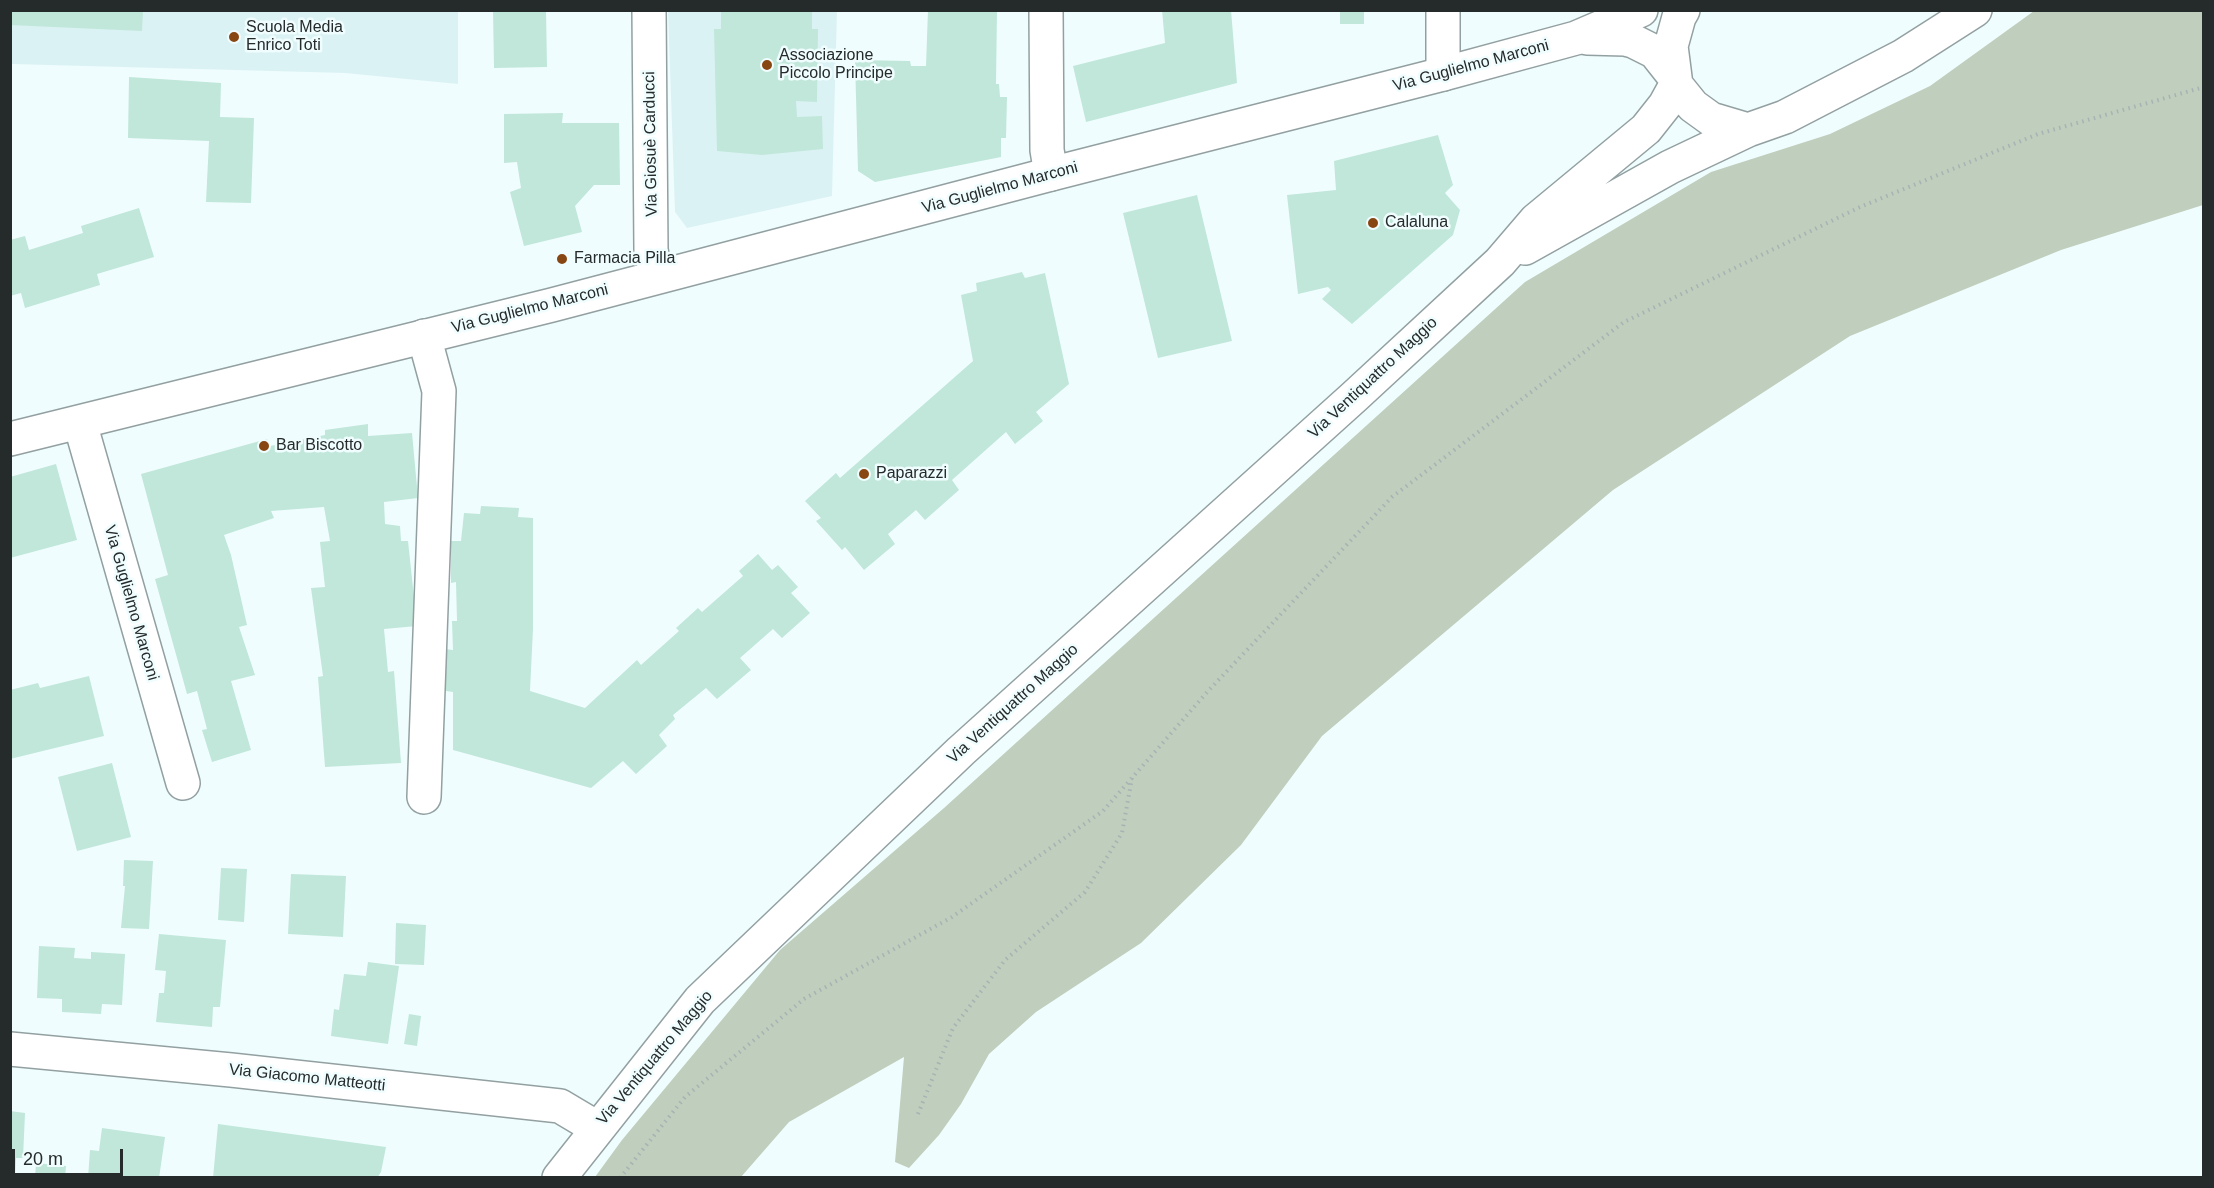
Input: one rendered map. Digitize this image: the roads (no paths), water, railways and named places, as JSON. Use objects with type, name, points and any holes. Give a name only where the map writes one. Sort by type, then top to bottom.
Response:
[{"type":"street","name":"Via Giosuè Carducci","points":[[649,10],[651,250],[656,276]]},
{"type":"street","points":[[1046,10],[1047,150],[1051,174]]},
{"type":"street","points":[[1443,10],[1443,74]]},
{"type":"street","name":"Via Guglielmo Marconi","points":[[10,439],[552,305],[656,276],[1443,74],[1576,38],[1641,10]]},
{"type":"street","points":[[1675,80],[1671,46],[1678,17],[1683,10]]},
{"type":"street","points":[[1931,39],[1949,10]]},
{"type":"street","points":[[1931,39],[1975,10]]},
{"type":"street","name":"Via Guglielmo Marconi","points":[[1576,38],[1625,39],[1655,52],[1693,106],[1711,119],[1748,130]]},
{"type":"street","name":"Via Ventiquattro Maggio","points":[[1500,262],[1670,167],[1748,130],[1785,117],[1903,56],[1931,39]]},
{"type":"street","name":"Via Ventiquattro Maggio","points":[[559,1178],[708,992],[961,751],[1500,262],[1536,220],[1646,129],[1665,105],[1675,80]]},
{"type":"street","points":[[424,336],[439,391],[424,797]]},
{"type":"street","name":"Via Guglielmo Marconi","points":[[80,423],[183,783]]},
{"type":"street","name":"Via Giacomo Matteotti","points":[[10,1049],[231,1070],[560,1106],[597,1128]]},
{"type":"place","name":"Scuola Media Enrico Toti","points":[[234,37]]},
{"type":"place","name":"Associazione Piccolo Principe","points":[[767,65]]},
{"type":"place","name":"Calaluna","points":[[1373,223]]},
{"type":"place","name":"Farmacia Pilla","points":[[562,259]]},
{"type":"place","name":"Bar Biscotto","points":[[264,446]]},
{"type":"place","name":"Paparazzi","points":[[864,474]]}]
